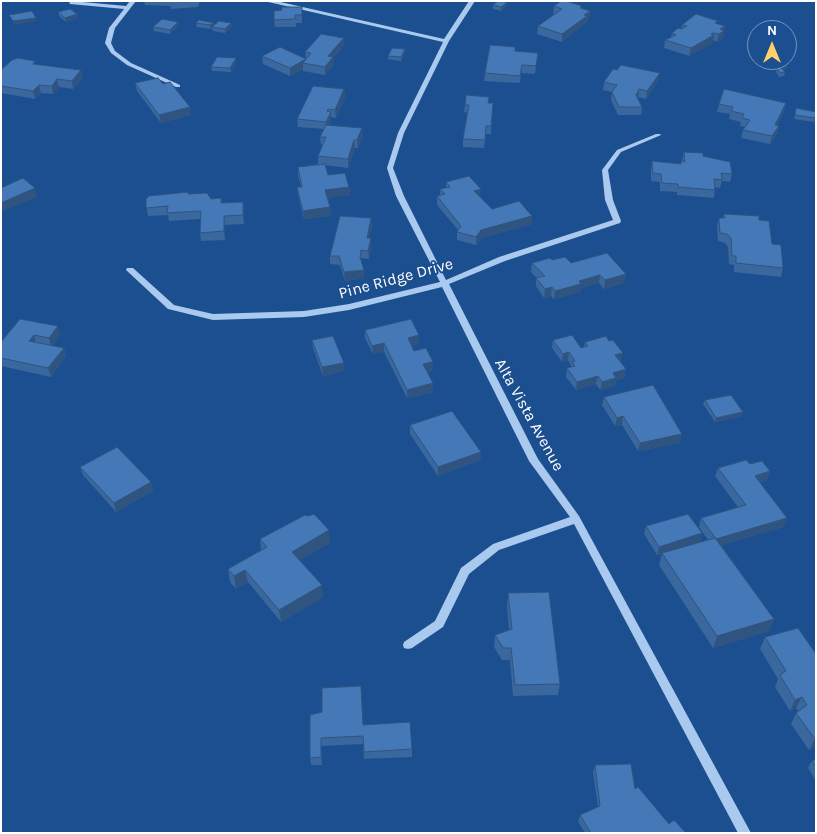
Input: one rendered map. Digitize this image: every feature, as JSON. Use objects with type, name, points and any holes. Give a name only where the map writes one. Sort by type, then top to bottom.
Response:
[{"type":"street","points":[[133,1],[109,34],[108,43],[113,52],[151,75],[178,86]]},
{"type":"street","points":[[267,1],[446,41]]},
{"type":"street","name":"Alta Vista Avenue","points":[[472,1],[446,41],[401,132],[390,168],[400,196],[443,284],[534,461],[576,519],[745,833]]},
{"type":"street","points":[[72,2],[128,8]]},
{"type":"street","name":"Pine Ridge Drive","points":[[130,270],[171,307],[213,317],[304,314],[349,307],[443,284],[502,259],[617,221],[609,200],[605,170],[619,151],[658,135]]},
{"type":"street","points":[[408,645],[439,624],[465,571],[496,547],[576,519]]},
{"type":"building","points":[[498,1],[507,3],[501,7],[493,5]]},
{"type":"building","points":[[561,1],[582,6],[580,8],[590,11],[584,15],[587,16],[562,34],[538,26],[562,9],[554,6]]},
{"type":"building","points":[[282,7],[302,7],[302,15],[295,15],[295,19],[274,20],[274,11],[282,10]]},
{"type":"building","points":[[70,9],[77,14],[65,18],[58,12]]},
{"type":"building","points":[[32,11],[36,18],[13,21],[9,15]]},
{"type":"building","points":[[696,14],[718,21],[715,23],[725,26],[720,29],[724,31],[719,34],[711,34],[714,35],[691,48],[665,40],[676,35],[672,33],[678,28],[682,29],[687,26],[682,25]]},
{"type":"building","points":[[162,19],[178,22],[170,30],[153,27]]},
{"type":"building","points":[[199,20],[214,23],[210,25],[196,23]]},
{"type":"building","points":[[219,21],[231,23],[225,29],[212,27]]},
{"type":"building","points":[[321,34],[344,38],[328,56],[333,57],[325,67],[303,63],[311,53],[305,52]]},
{"type":"building","points":[[490,45],[515,47],[515,51],[538,53],[536,66],[522,65],[520,76],[485,73]]},
{"type":"building","points":[[280,47],[306,59],[290,68],[262,56]]},
{"type":"building","points":[[392,48],[405,49],[401,57],[388,56]]},
{"type":"building","points":[[217,57],[236,58],[230,68],[211,67]]},
{"type":"building","points":[[18,58],[35,61],[33,64],[81,70],[72,81],[57,79],[52,86],[39,85],[33,91],[1,86],[1,70],[12,60]]},
{"type":"building","points":[[621,65],[660,73],[647,91],[639,89],[636,95],[642,107],[619,107],[612,92],[617,85],[604,82],[613,69],[617,70]]},
{"type":"building","points":[[158,78],[163,84],[170,82],[190,107],[159,115],[135,83]]},
{"type":"building","points":[[313,86],[344,89],[335,110],[328,109],[327,111],[331,112],[326,122],[297,119]]},
{"type":"building","points":[[724,89],[786,103],[775,125],[779,126],[772,136],[743,130],[750,120],[742,118],[744,114],[731,111],[733,107],[719,104]]},
{"type":"building","points":[[466,95],[489,97],[488,103],[493,103],[491,126],[486,126],[485,140],[463,139],[469,105],[465,105]]},
{"type":"building","points":[[796,108],[816,112],[815,118],[795,115]]},
{"type":"building","points":[[326,125],[362,128],[357,140],[354,140],[348,159],[318,156],[326,137],[320,137]]},
{"type":"building","points":[[684,152],[703,153],[703,156],[730,162],[732,174],[721,173],[722,180],[714,179],[715,190],[678,187],[678,184],[662,183],[661,174],[653,173],[652,161],[681,164],[681,161],[685,162]]},
{"type":"building","points":[[325,164],[328,175],[345,173],[349,187],[325,190],[330,207],[303,211],[297,187],[302,187],[298,167]]},
{"type":"building","points":[[469,176],[481,189],[474,191],[492,209],[519,201],[532,216],[481,230],[476,237],[457,232],[461,226],[437,196],[445,194],[440,189],[450,187],[446,182]]},
{"type":"building","points":[[23,178],[35,188],[1,203],[1,188]]},
{"type":"building","points":[[188,192],[188,194],[207,193],[211,199],[221,198],[221,203],[243,202],[243,215],[224,216],[224,231],[200,233],[201,211],[167,213],[168,206],[146,208],[146,199],[149,196]]},
{"type":"building","points":[[724,214],[759,216],[759,220],[769,221],[772,244],[781,245],[783,268],[736,263],[736,256],[732,256],[731,238],[727,234],[720,233],[719,218],[725,218]]},
{"type":"building","points":[[340,216],[371,218],[367,238],[371,238],[368,251],[361,250],[360,257],[364,270],[344,272],[339,256],[330,256]]},
{"type":"building","points":[[607,253],[626,274],[605,280],[600,275],[579,281],[581,284],[555,291],[552,287],[545,289],[536,278],[545,276],[532,263],[550,258],[552,260],[565,257],[571,263]]},
{"type":"building","points":[[20,319],[58,326],[49,338],[34,335],[29,341],[64,348],[48,368],[1,358],[1,342]]},
{"type":"building","points":[[411,319],[419,335],[408,338],[414,351],[426,348],[433,362],[423,364],[433,383],[407,390],[384,343],[372,346],[365,330]]},
{"type":"building","points":[[572,335],[581,348],[588,346],[585,342],[606,336],[609,341],[613,340],[623,353],[615,355],[626,369],[613,373],[616,378],[602,382],[598,376],[577,382],[567,368],[575,366],[572,362],[575,361],[569,352],[563,354],[553,340]]},
{"type":"building","points":[[333,336],[344,363],[322,367],[312,340]]},
{"type":"building","points":[[653,385],[682,434],[640,443],[623,416],[617,418],[604,397]]},
{"type":"building","points":[[731,395],[743,412],[716,418],[705,400]]},
{"type":"building","points":[[452,411],[481,452],[438,467],[410,425]]},
{"type":"building","points":[[117,447],[151,482],[114,503],[80,467]]},
{"type":"building","points":[[746,460],[750,464],[762,461],[770,471],[755,476],[787,518],[716,539],[701,518],[746,505],[718,468]]},
{"type":"building","points":[[314,514],[329,530],[292,552],[322,585],[279,610],[245,570],[234,576],[228,569],[267,547],[260,539],[305,515]]},
{"type":"building","points":[[688,514],[702,533],[659,547],[646,526]]},
{"type":"building","points":[[715,538],[774,619],[717,636],[662,553]]},
{"type":"building","points":[[549,592],[560,684],[515,685],[511,648],[503,648],[495,635],[512,629],[508,593]]},
{"type":"building","points":[[798,628],[816,654],[815,739],[796,713],[807,705],[802,697],[795,700],[780,675],[786,671],[765,637]]},
{"type":"building","points":[[361,686],[363,725],[410,722],[412,749],[364,752],[363,736],[321,738],[321,757],[310,758],[310,715],[322,712],[322,688]]},
{"type":"building","points":[[816,759],[816,767],[812,761]]},
{"type":"building","points":[[631,764],[635,789],[638,787],[669,824],[674,820],[686,833],[591,833],[580,815],[600,806],[595,765]]}]
